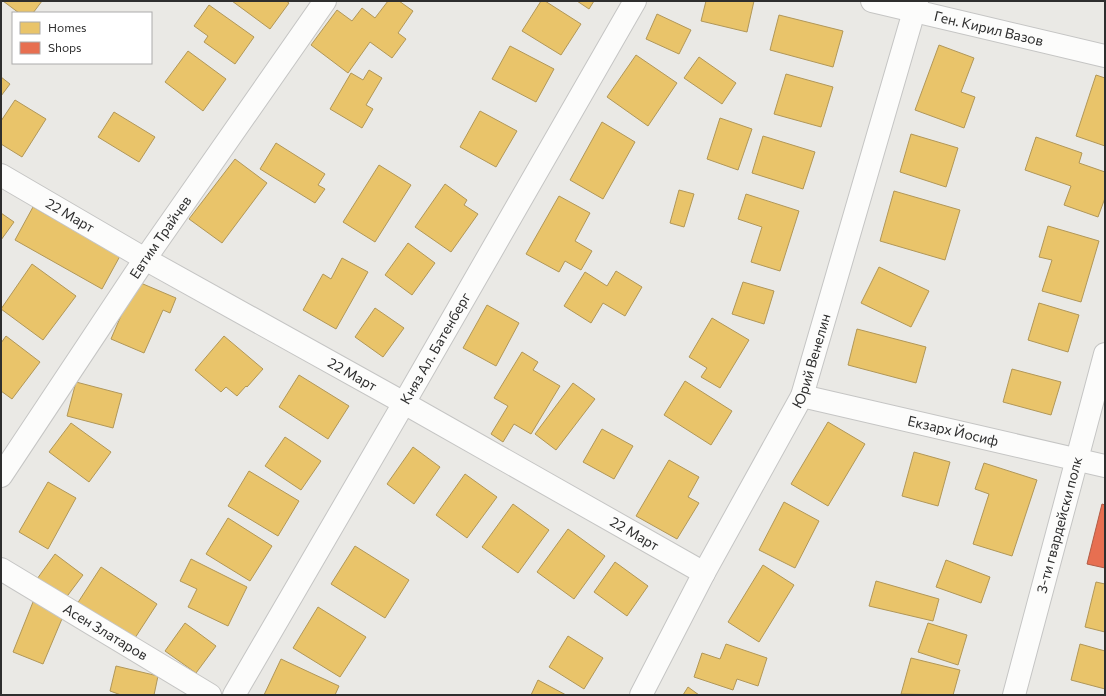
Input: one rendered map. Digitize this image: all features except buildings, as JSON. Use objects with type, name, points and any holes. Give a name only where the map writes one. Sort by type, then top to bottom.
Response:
[{"type":"street","name":"Евтим Трайчев","points":[[1,476],[145,259],[325,1]]},
{"type":"street","name":"Княз Ал. Батенберг","points":[[234,695],[635,1]]},
{"type":"street","name":"Ген. Кирил Вазов","points":[[872,1],[915,6],[1105,56]]},
{"type":"street","name":"Юрий Венелин","points":[[641,695],[704,573],[802,396],[915,6]]},
{"type":"street","name":"22 Март","points":[[1,174],[145,259],[404,403],[704,573]]},
{"type":"street","name":"3-ти гвардейски полк","points":[[1014,695],[1105,354]]},
{"type":"street","name":"Екзарх Йосиф","points":[[802,396],[1105,466]]},
{"type":"street","name":"Асен Златаров","points":[[1,569],[210,695]]}]
